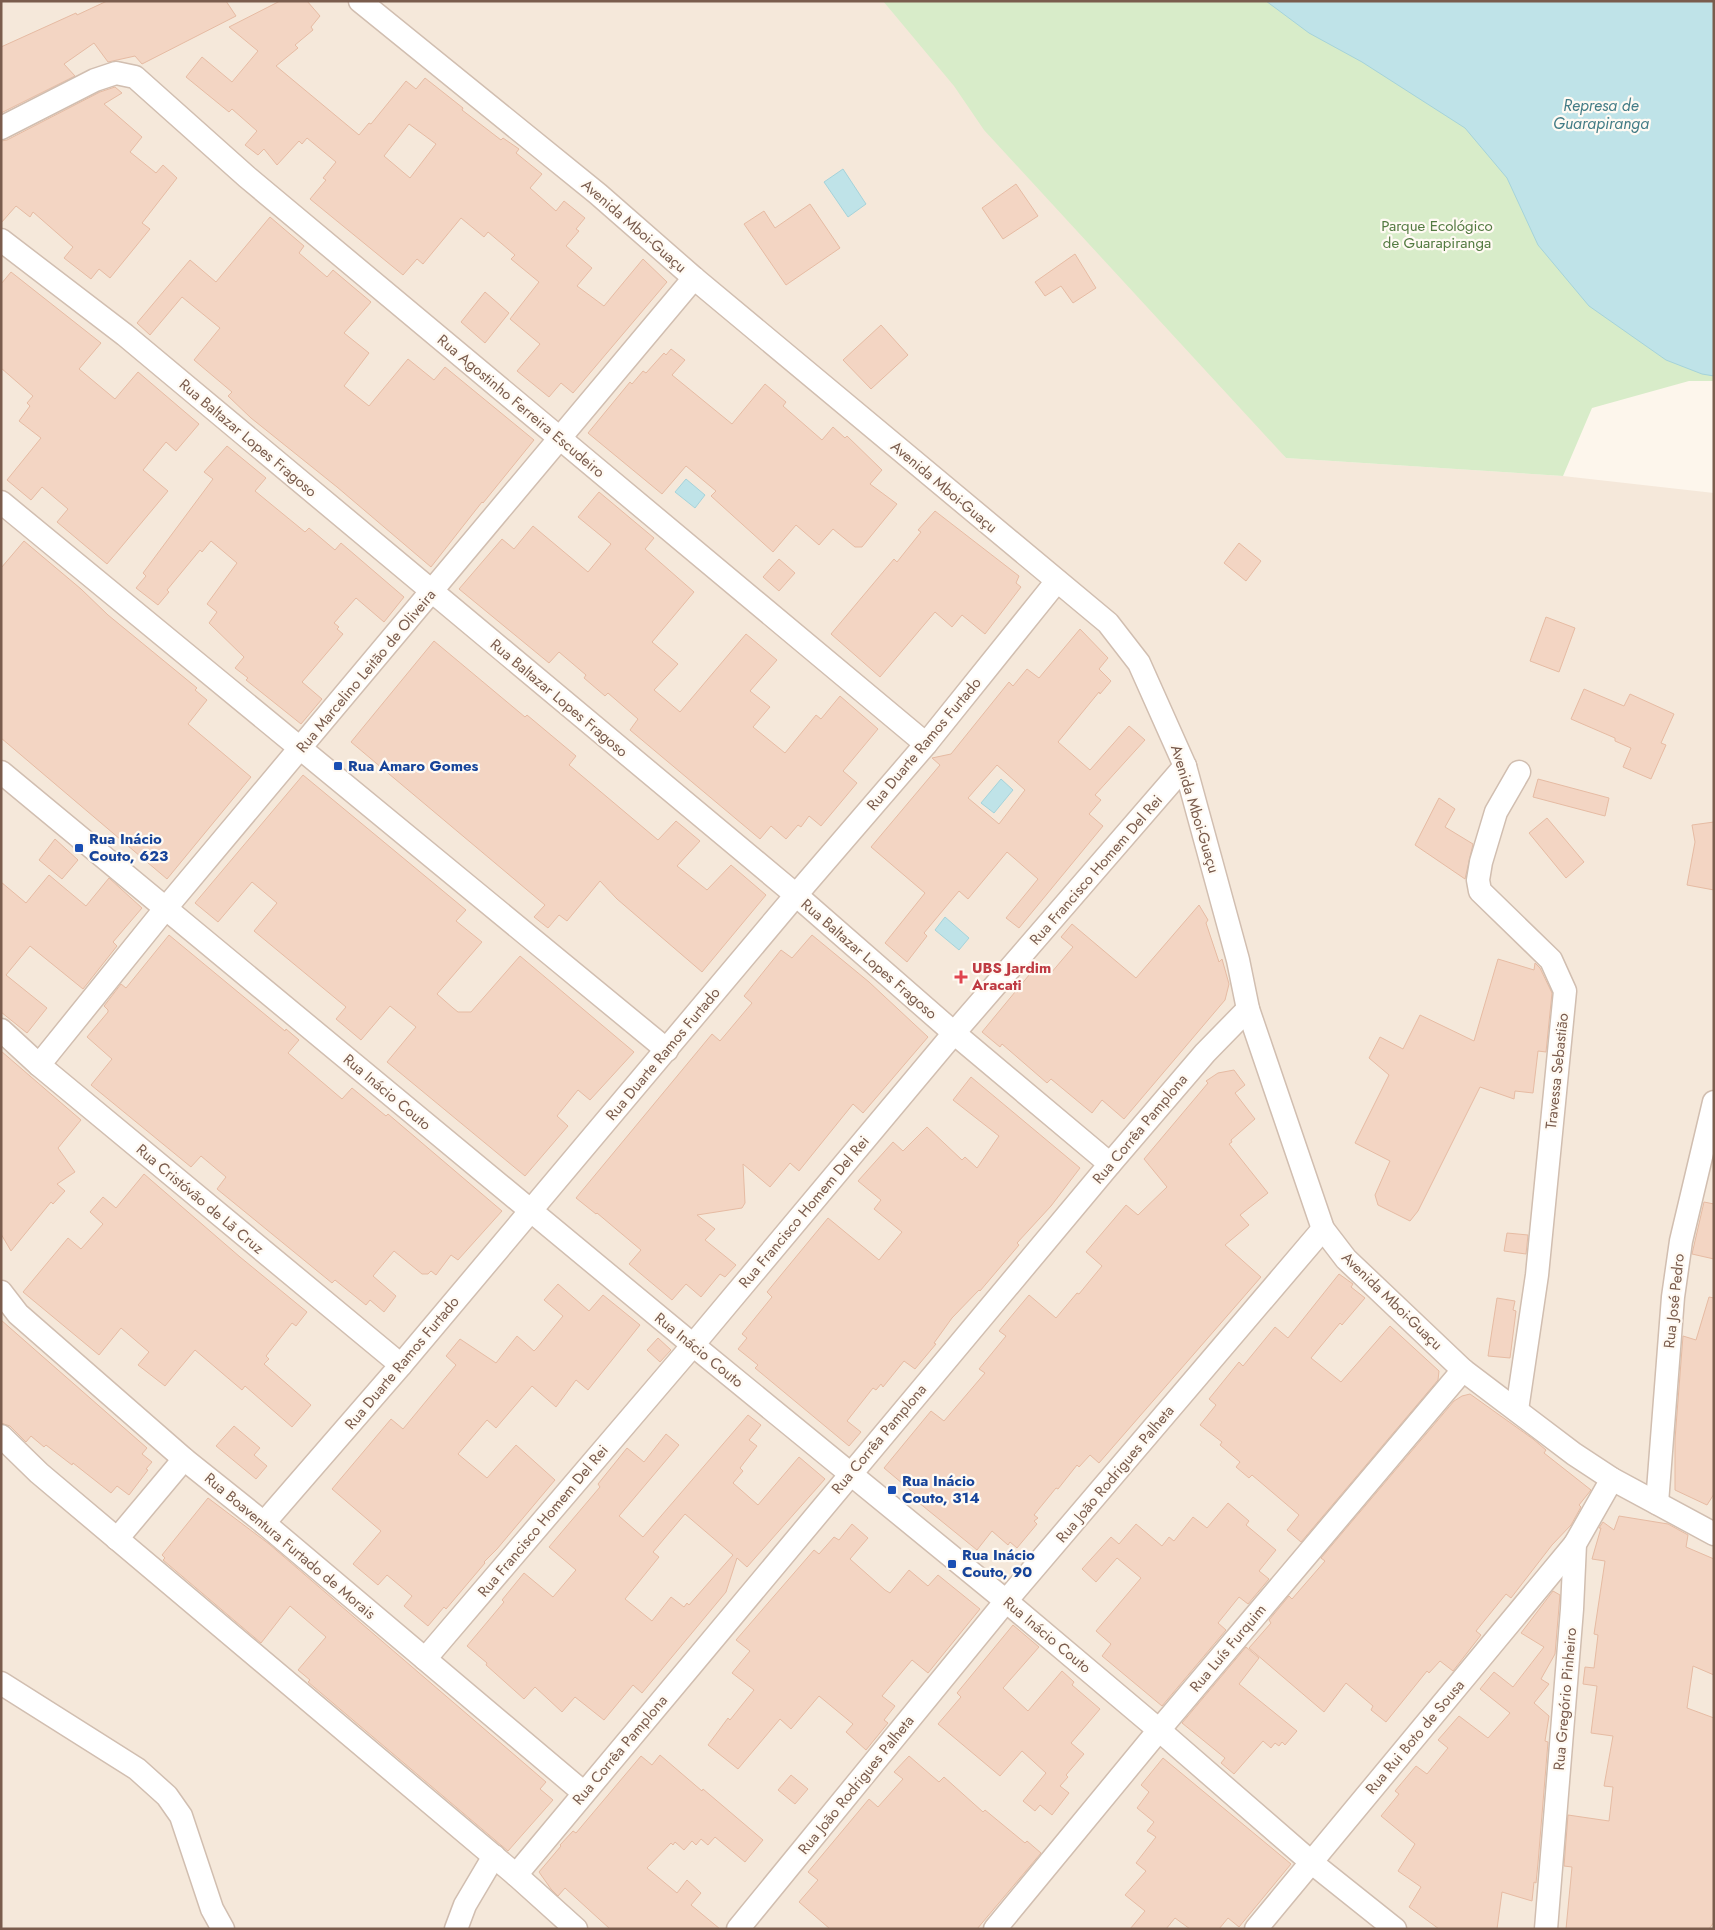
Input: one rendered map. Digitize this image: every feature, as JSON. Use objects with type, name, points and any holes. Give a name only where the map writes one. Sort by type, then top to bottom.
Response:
[{"type":"street","name":"Avenida Mboi-Guaçu","points":[[367,4],[598,194],[694,278],[1108,623],[1139,663],[1185,766],[1238,960],[1248,1009],[1323,1229],[1346,1259],[1463,1370],[1574,1454],[1612,1479],[1714,1534]]},
{"type":"street","name":"Rua Agostinho Ferreira Escudeiro","points":[[1,128],[95,80],[116,73],[135,77],[150,88],[247,177],[926,744]]},
{"type":"street","name":"Rua Baltazar Lopes Fragoso","points":[[1,240],[125,335],[796,895],[954,1033],[1110,1164]]},
{"type":"street","name":"Rua Marcelino Leitão de Oliveira","points":[[39,1065],[165,909],[694,278]]},
{"type":"street","points":[[1,502],[667,1050]]},
{"type":"street","name":"Rua Duarte Ramos Furtado","points":[[264,1523],[401,1365],[796,895],[926,744],[1057,581]]},
{"type":"street","name":"Rua Francisco Homem Del Rei","points":[[425,1659],[693,1345],[954,1033],[1185,766]]},
{"type":"street","name":"Rua Inácio Couto","points":[[1,772],[693,1345],[1006,1601],[1311,1862],[1395,1929]]},
{"type":"street","name":"Travessa Sebastião","points":[[1517,1410],[1537,1275],[1565,990],[1551,960],[1480,891],[1478,880],[1481,862],[1496,812],[1519,772]]},
{"type":"street","name":"Rua Corrêa Pamplona","points":[[516,1875],[1110,1164],[1205,1053],[1248,1009]]},
{"type":"street","name":"Rua Cristóvão de Lã Cruz","points":[[1,1030],[39,1065],[401,1365]]},
{"type":"street","name":"Rua José Pedro","points":[[1658,1503],[1672,1297],[1681,1241],[1714,1102]]},
{"type":"street","name":"Rua João Rodrigues Palheta","points":[[738,1929],[1006,1601],[1323,1229]]},
{"type":"street","name":"Rua Boaventura Furtado de Morais","points":[[1,1292],[18,1314],[184,1459],[264,1523],[584,1793]]},
{"type":"street","name":"Rua Luís Furquim","points":[[995,1929],[1159,1730],[1463,1370]]},
{"type":"street","points":[[1,1436],[39,1473],[494,1856],[576,1929]]},
{"type":"street","points":[[116,1539],[184,1459]]},
{"type":"street","name":"Rua Gregório Pinheiro","points":[[1546,1929],[1572,1609],[1575,1544],[1612,1479]]},
{"type":"street","name":"Rua Rui Boto de Sousa","points":[[1256,1929],[1575,1544]]},
{"type":"street","points":[[1,1683],[137,1769],[167,1796],[181,1816],[212,1909],[223,1929]]},
{"type":"street","points":[[456,1929],[465,1905],[494,1856]]},
{"type":"shaded area","points":[[1,1],[902,1],[1286,458],[1563,476],[1714,493],[1714,1929],[1,1929]]},
{"type":"green space","name":"Parque Ecológico de Guarapiranga","points":[[883,1],[1714,1],[1714,381],[1689,381],[1592,408],[1563,476],[1286,458],[984,130],[954,86]]},
{"type":"water","name":"Represa de Guarapiranga","points":[[1266,1],[1714,1],[1714,376],[1702,374],[1666,360],[1589,306],[1538,245],[1507,178],[1465,128],[1362,62],[1309,33]]},
{"type":"water","points":[[843,169],[866,204],[848,217],[824,182]]},
{"type":"water","points":[[686,479],[705,495],[695,508],[675,492]]},
{"type":"water","points":[[1001,779],[1013,790],[994,813],[981,803]]},
{"type":"water","points":[[945,917],[969,938],[959,950],[935,930]]},
{"type":"building","points":[[107,1],[226,1],[236,16],[142,64],[135,56],[108,62],[94,43],[64,64],[75,76],[1,113],[1,47]]},
{"type":"building","points":[[280,1],[307,1],[320,16],[311,27],[313,30],[295,45],[298,48],[276,66],[359,135],[369,123],[371,124],[406,81],[416,89],[425,78],[501,140],[503,138],[519,149],[516,153],[542,174],[530,188],[556,211],[564,201],[585,218],[576,229],[579,231],[566,246],[592,268],[577,286],[604,306],[643,259],[667,282],[573,393],[561,383],[549,397],[517,371],[540,344],[510,319],[539,282],[511,259],[515,255],[488,232],[484,237],[461,218],[423,264],[417,259],[403,275],[310,199],[326,180],[323,178],[336,162],[307,138],[302,144],[299,141],[277,165],[264,149],[258,155],[245,145],[257,131],[232,109],[229,112],[186,77],[202,57],[232,82],[258,51],[229,27]],"holes":[[[409,124],[436,144],[410,178],[384,156]]]},
{"type":"building","points":[[115,87],[122,93],[104,104],[142,137],[130,152],[156,173],[163,165],[177,178],[142,223],[150,229],[110,278],[99,269],[91,279],[64,258],[73,247],[33,212],[30,217],[16,206],[1,223],[1,141],[7,140],[100,92]]},
{"type":"building","points":[[1016,184],[1038,216],[1003,239],[982,208]]},
{"type":"building","points":[[810,204],[840,248],[786,285],[744,224],[764,211],[775,228]]},
{"type":"building","points":[[270,217],[304,246],[299,253],[327,277],[333,270],[371,302],[344,333],[369,353],[344,386],[369,406],[408,359],[434,380],[445,367],[534,440],[431,567],[337,487],[251,418],[228,396],[232,392],[194,360],[220,328],[182,297],[150,335],[137,323],[190,260],[216,282]]},
{"type":"building","points":[[1075,254],[1096,288],[1073,303],[1061,286],[1045,296],[1035,282]]},
{"type":"building","points":[[11,272],[101,343],[79,369],[115,399],[138,372],[199,424],[176,451],[166,442],[143,470],[168,491],[107,564],[57,522],[68,509],[42,487],[31,500],[7,480],[41,438],[19,421],[30,406],[27,403],[33,396],[1,368],[1,284]]},
{"type":"building","points":[[485,292],[509,313],[485,343],[461,322]]},
{"type":"building","points":[[881,325],[908,355],[871,389],[843,360]]},
{"type":"building","points":[[671,349],[685,360],[672,375],[732,424],[765,384],[786,402],[783,406],[822,440],[833,427],[845,438],[847,436],[882,470],[870,484],[897,504],[862,547],[855,547],[833,529],[819,545],[796,525],[773,552],[711,496],[716,491],[686,466],[662,494],[588,433],[630,382],[632,384],[643,371],[646,373],[664,353],[666,355]]},
{"type":"building","points":[[227,446],[266,478],[255,491],[305,532],[309,528],[335,550],[341,543],[404,597],[384,622],[356,598],[334,623],[343,634],[302,682],[322,699],[301,724],[246,680],[248,678],[235,668],[244,657],[209,623],[217,612],[207,604],[237,563],[211,541],[202,552],[200,550],[167,590],[169,592],[158,605],[136,588],[146,576],[143,573],[213,479],[204,472]]},
{"type":"building","points":[[599,492],[654,538],[645,549],[694,592],[652,642],[678,664],[654,690],[680,712],[746,634],[777,660],[750,691],[770,707],[753,727],[785,753],[816,715],[821,719],[840,696],[878,729],[843,771],[857,783],[821,826],[809,816],[801,827],[798,825],[786,839],[771,826],[760,839],[630,730],[638,719],[608,693],[605,696],[584,678],[586,675],[559,652],[549,663],[459,589],[502,539],[514,549],[533,526],[588,572],[611,544],[578,517]]},
{"type":"building","points":[[935,511],[1019,576],[1016,583],[1021,587],[985,634],[962,615],[952,627],[935,612],[880,677],[831,634],[894,559],[897,562],[921,532],[918,530]]},
{"type":"building","points":[[24,541],[81,589],[108,615],[197,688],[195,690],[207,700],[188,724],[251,777],[167,879],[1,738],[1,568]]},
{"type":"building","points":[[1239,543],[1261,561],[1246,581],[1224,563]]},
{"type":"building","points":[[779,559],[795,573],[779,591],[763,577]]},
{"type":"building","points":[[1546,617],[1575,628],[1559,672],[1530,661]]},
{"type":"building","points":[[1080,629],[1108,658],[1099,669],[1111,681],[1100,694],[1099,692],[1058,742],[1090,770],[1129,726],[1145,740],[1095,795],[1101,800],[1089,814],[1103,826],[1019,928],[1006,918],[1038,879],[1007,852],[968,899],[959,891],[924,933],[927,936],[907,962],[885,943],[925,893],[871,847],[940,765],[932,758],[951,754],[1009,682],[1013,686],[1027,669],[1039,678]],"holes":[[[997,765],[1025,790],[999,824],[968,798]]]},
{"type":"building","points":[[434,641],[525,717],[527,715],[576,756],[569,765],[658,840],[676,821],[700,841],[677,866],[707,890],[731,865],[766,895],[702,972],[617,899],[600,881],[567,921],[559,915],[548,928],[534,917],[545,905],[351,742]]},
{"type":"building","points":[[1584,689],[1624,706],[1630,694],[1674,714],[1661,743],[1666,745],[1651,779],[1623,767],[1631,748],[1615,741],[1615,738],[1571,719]]},
{"type":"building","points":[[303,775],[466,910],[456,921],[482,942],[437,994],[453,1008],[458,1012],[471,1012],[520,956],[634,1052],[590,1100],[578,1090],[557,1116],[568,1126],[525,1176],[387,1062],[416,1027],[390,1006],[361,1040],[336,1019],[346,1007],[254,931],[277,903],[252,882],[218,922],[195,903]]},
{"type":"building","points":[[1538,779],[1609,798],[1605,816],[1533,797]]},
{"type":"building","points":[[1439,798],[1455,809],[1445,827],[1473,844],[1465,879],[1415,845]]},
{"type":"building","points":[[1547,818],[1584,862],[1566,878],[1529,833]]},
{"type":"building","points":[[1714,822],[1714,890],[1687,885],[1695,842],[1692,825]]},
{"type":"building","points":[[55,839],[78,860],[62,879],[39,860]]},
{"type":"building","points":[[49,875],[86,906],[109,878],[142,908],[113,942],[117,946],[83,989],[30,946],[6,975],[47,1008],[27,1033],[1,1012],[1,882],[26,903]]},
{"type":"building","points":[[1199,905],[1208,920],[1206,923],[1219,962],[1222,959],[1229,984],[1225,1000],[1124,1119],[1102,1100],[1092,1113],[1051,1079],[1047,1083],[1002,1044],[1000,1047],[982,1032],[1039,963],[1051,973],[1073,947],[1061,937],[1072,924],[1136,978]]},
{"type":"building","points":[[169,935],[285,1031],[286,1029],[299,1040],[288,1053],[342,1099],[352,1088],[386,1116],[388,1114],[502,1211],[458,1260],[451,1255],[436,1275],[431,1271],[428,1274],[422,1274],[394,1251],[373,1276],[396,1296],[384,1312],[370,1300],[366,1305],[335,1280],[332,1283],[217,1189],[226,1177],[201,1156],[191,1167],[91,1085],[112,1059],[87,1037],[108,1012],[104,1006],[121,984],[126,988]]},
{"type":"building","points":[[812,935],[869,982],[928,1037],[863,1113],[853,1104],[799,1171],[790,1163],[770,1187],[743,1164],[745,1203],[742,1208],[697,1215],[715,1229],[705,1240],[736,1265],[725,1277],[720,1274],[701,1297],[686,1284],[672,1300],[629,1264],[641,1250],[576,1198],[712,1034],[720,1041],[752,1003],[744,996],[781,950],[792,958]]},
{"type":"building","points":[[1498,959],[1534,970],[1535,963],[1540,968],[1552,993],[1546,1052],[1538,1051],[1533,1093],[1515,1091],[1514,1099],[1480,1087],[1418,1211],[1410,1221],[1378,1205],[1375,1195],[1390,1161],[1355,1143],[1389,1075],[1369,1058],[1380,1037],[1403,1049],[1420,1015],[1474,1041]]},
{"type":"building","points":[[1,1051],[81,1120],[58,1148],[75,1172],[57,1184],[65,1191],[53,1204],[51,1202],[11,1251],[1,1234]]},
{"type":"building","points":[[1234,1070],[1245,1085],[1235,1093],[1255,1119],[1229,1144],[1268,1193],[1240,1215],[1249,1225],[1225,1245],[1261,1277],[1099,1463],[1090,1455],[1079,1467],[1077,1465],[1058,1489],[1056,1488],[1034,1515],[1038,1518],[1034,1521],[1037,1524],[1017,1548],[1010,1542],[1008,1545],[992,1531],[977,1550],[918,1502],[921,1499],[884,1468],[931,1411],[944,1421],[985,1373],[979,1369],[1006,1336],[999,1331],[1029,1295],[1056,1318],[1077,1293],[1079,1294],[1102,1266],[1086,1252],[1126,1205],[1138,1215],[1167,1187],[1144,1159],[1208,1083],[1206,1081],[1218,1073]]},
{"type":"building","points":[[971,1077],[1080,1168],[1051,1206],[1017,1243],[1019,1245],[980,1291],[952,1318],[934,1343],[936,1344],[915,1369],[904,1361],[883,1387],[881,1384],[876,1390],[873,1388],[847,1421],[861,1432],[849,1446],[755,1368],[758,1365],[738,1349],[747,1338],[742,1334],[772,1297],[767,1292],[828,1218],[879,1260],[902,1232],[874,1209],[881,1200],[858,1181],[893,1142],[903,1151],[927,1127],[962,1160],[965,1157],[977,1168],[999,1136],[953,1100]]},
{"type":"building","points":[[144,1174],[307,1312],[296,1326],[292,1323],[266,1356],[269,1359],[264,1364],[311,1405],[292,1427],[245,1386],[242,1390],[195,1350],[165,1386],[138,1365],[149,1352],[121,1328],[99,1355],[23,1292],[68,1238],[81,1249],[103,1224],[90,1212],[103,1197],[116,1208]]},
{"type":"building","points":[[1704,1202],[1714,1204],[1714,1259],[1692,1254]]},
{"type":"building","points":[[1507,1233],[1528,1235],[1526,1254],[1504,1251]]},
{"type":"building","points":[[1339,1274],[1353,1284],[1351,1287],[1365,1298],[1342,1325],[1340,1323],[1311,1358],[1341,1382],[1390,1326],[1439,1371],[1438,1380],[1301,1542],[1287,1530],[1299,1515],[1252,1475],[1249,1478],[1236,1467],[1240,1462],[1220,1445],[1222,1442],[1200,1425],[1216,1405],[1209,1399],[1239,1362],[1243,1366],[1275,1327],[1288,1338]]},
{"type":"building","points":[[558,1284],[589,1311],[603,1295],[640,1325],[588,1390],[576,1380],[556,1407],[532,1386],[496,1428],[487,1420],[458,1454],[487,1478],[516,1445],[555,1480],[446,1609],[444,1607],[428,1626],[404,1606],[412,1596],[387,1575],[378,1585],[353,1564],[381,1531],[332,1489],[391,1419],[403,1429],[456,1365],[446,1356],[460,1339],[496,1363],[517,1336],[534,1351],[563,1316],[544,1300]]},
{"type":"building","points":[[1709,1297],[1714,1298],[1714,1494],[1707,1505],[1675,1490],[1675,1439],[1683,1336],[1696,1340]]},
{"type":"building","points":[[1497,1298],[1515,1301],[1513,1310],[1516,1311],[1510,1358],[1488,1356]]},
{"type":"building","points":[[1,1320],[147,1448],[142,1454],[152,1462],[129,1495],[117,1486],[111,1493],[73,1463],[72,1465],[46,1445],[44,1447],[31,1436],[26,1442],[10,1426],[1,1423]]},
{"type":"building","points":[[658,1338],[671,1350],[660,1362],[647,1350]]},
{"type":"building","points":[[1470,1394],[1533,1439],[1546,1450],[1544,1453],[1591,1490],[1579,1505],[1581,1507],[1571,1525],[1552,1545],[1511,1598],[1506,1594],[1476,1631],[1481,1635],[1453,1671],[1440,1661],[1429,1673],[1427,1671],[1386,1722],[1371,1710],[1373,1706],[1346,1683],[1324,1712],[1249,1648],[1271,1623],[1269,1620],[1289,1596],[1292,1599],[1325,1561],[1321,1558],[1454,1401]]},
{"type":"building","points":[[748,1415],[761,1425],[749,1440],[757,1446],[740,1468],[743,1471],[733,1483],[758,1505],[799,1457],[825,1479],[747,1567],[737,1558],[726,1592],[642,1693],[633,1685],[604,1720],[575,1697],[562,1712],[535,1687],[524,1699],[467,1646],[504,1602],[502,1600],[524,1573],[553,1597],[576,1570],[549,1547],[600,1487],[598,1484],[627,1448],[644,1462],[666,1434],[679,1445],[619,1516],[643,1537]],"holes":[[[685,1514],[733,1555],[689,1605],[687,1603],[684,1607],[671,1597],[652,1621],[625,1599],[659,1557],[653,1552]]]},
{"type":"building","points":[[234,1426],[260,1448],[254,1455],[267,1466],[256,1479],[216,1446]]},
{"type":"building","points":[[208,1498],[269,1544],[546,1782],[540,1789],[553,1800],[508,1851],[308,1682],[310,1680],[298,1670],[326,1637],[290,1606],[261,1643],[163,1560],[165,1558],[162,1555]]},
{"type":"building","points":[[1228,1503],[1249,1521],[1246,1525],[1276,1550],[1259,1571],[1269,1579],[1248,1604],[1239,1597],[1218,1623],[1226,1630],[1162,1706],[1102,1656],[1111,1644],[1096,1631],[1141,1578],[1117,1558],[1096,1582],[1082,1569],[1111,1537],[1119,1544],[1136,1524],[1162,1546],[1169,1537],[1174,1541],[1193,1517],[1207,1528]]},
{"type":"building","points":[[1619,1516],[1668,1524],[1688,1535],[1686,1547],[1714,1559],[1714,1675],[1693,1666],[1687,1708],[1714,1718],[1714,1922],[1709,1929],[1566,1929],[1572,1867],[1564,1866],[1568,1815],[1609,1821],[1613,1787],[1604,1786],[1613,1736],[1591,1733],[1597,1686],[1583,1684],[1585,1667],[1594,1668],[1598,1635],[1594,1634],[1605,1561],[1592,1559],[1601,1528],[1599,1528],[1603,1522],[1614,1530]]},
{"type":"building","points":[[852,1524],[868,1538],[850,1559],[885,1590],[890,1593],[909,1570],[928,1586],[938,1575],[980,1609],[928,1673],[912,1660],[882,1696],[895,1706],[884,1720],[888,1723],[866,1750],[846,1732],[853,1724],[819,1696],[791,1729],[780,1719],[738,1769],[708,1745],[728,1718],[730,1720],[754,1690],[732,1673],[750,1651],[736,1640],[814,1550],[819,1554],[834,1537],[839,1540]]},
{"type":"building","points":[[1553,1591],[1560,1595],[1555,1654],[1541,1679],[1549,1684],[1534,1703],[1549,1716],[1545,1741],[1548,1742],[1538,1863],[1532,1901],[1502,1892],[1497,1929],[1439,1929],[1409,1907],[1421,1887],[1398,1871],[1415,1844],[1381,1816],[1399,1794],[1395,1791],[1416,1766],[1427,1774],[1448,1748],[1438,1740],[1459,1716],[1488,1738],[1510,1713],[1480,1689],[1494,1672],[1513,1687],[1544,1647],[1521,1633]]},
{"type":"building","points":[[1013,1625],[1039,1647],[1003,1688],[1028,1711],[1062,1671],[1074,1682],[1072,1685],[1100,1709],[1071,1743],[1084,1754],[1066,1775],[1068,1777],[1060,1786],[1069,1793],[1052,1815],[1040,1805],[1035,1811],[1023,1801],[1046,1773],[1022,1751],[1000,1776],[938,1724],[961,1697],[957,1693]]},
{"type":"building","points":[[1246,1647],[1259,1658],[1239,1684],[1297,1731],[1285,1745],[1282,1742],[1279,1746],[1275,1743],[1271,1748],[1263,1741],[1234,1774],[1221,1763],[1225,1758],[1182,1723]]},
{"type":"building","points":[[660,1755],[763,1840],[745,1862],[715,1837],[708,1845],[701,1839],[696,1845],[692,1841],[684,1850],[675,1842],[673,1845],[671,1843],[647,1868],[677,1893],[687,1880],[701,1893],[691,1905],[720,1929],[610,1929],[565,1888],[558,1896],[539,1872],[560,1845],[573,1831],[576,1833],[641,1756],[652,1765]]},
{"type":"building","points":[[909,1756],[939,1782],[944,1777],[983,1812],[985,1810],[1025,1843],[1027,1841],[1041,1853],[977,1929],[830,1929],[799,1902],[818,1880],[808,1872],[869,1799],[878,1807],[903,1779],[894,1772]]},
{"type":"building","points":[[1163,1758],[1291,1864],[1239,1927],[1228,1918],[1219,1929],[1190,1929],[1175,1918],[1166,1929],[1130,1929],[1145,1911],[1125,1895],[1146,1871],[1136,1863],[1156,1837],[1147,1831],[1154,1822],[1137,1808],[1149,1792],[1141,1785]]},
{"type":"building","points":[[791,1775],[808,1789],[795,1804],[778,1790]]},
{"type":"place","name":"Rua Amaro Gomes","points":[[338,766]]},
{"type":"place","name":"Rua Inácio Couto, 623","points":[[79,848]]},
{"type":"place","name":"UBS Jardim Aracati","points":[[961,977]]},
{"type":"place","name":"Rua Inácio Couto, 314","points":[[892,1490]]},
{"type":"place","name":"Rua Inácio Couto, 90","points":[[952,1564]]}]
